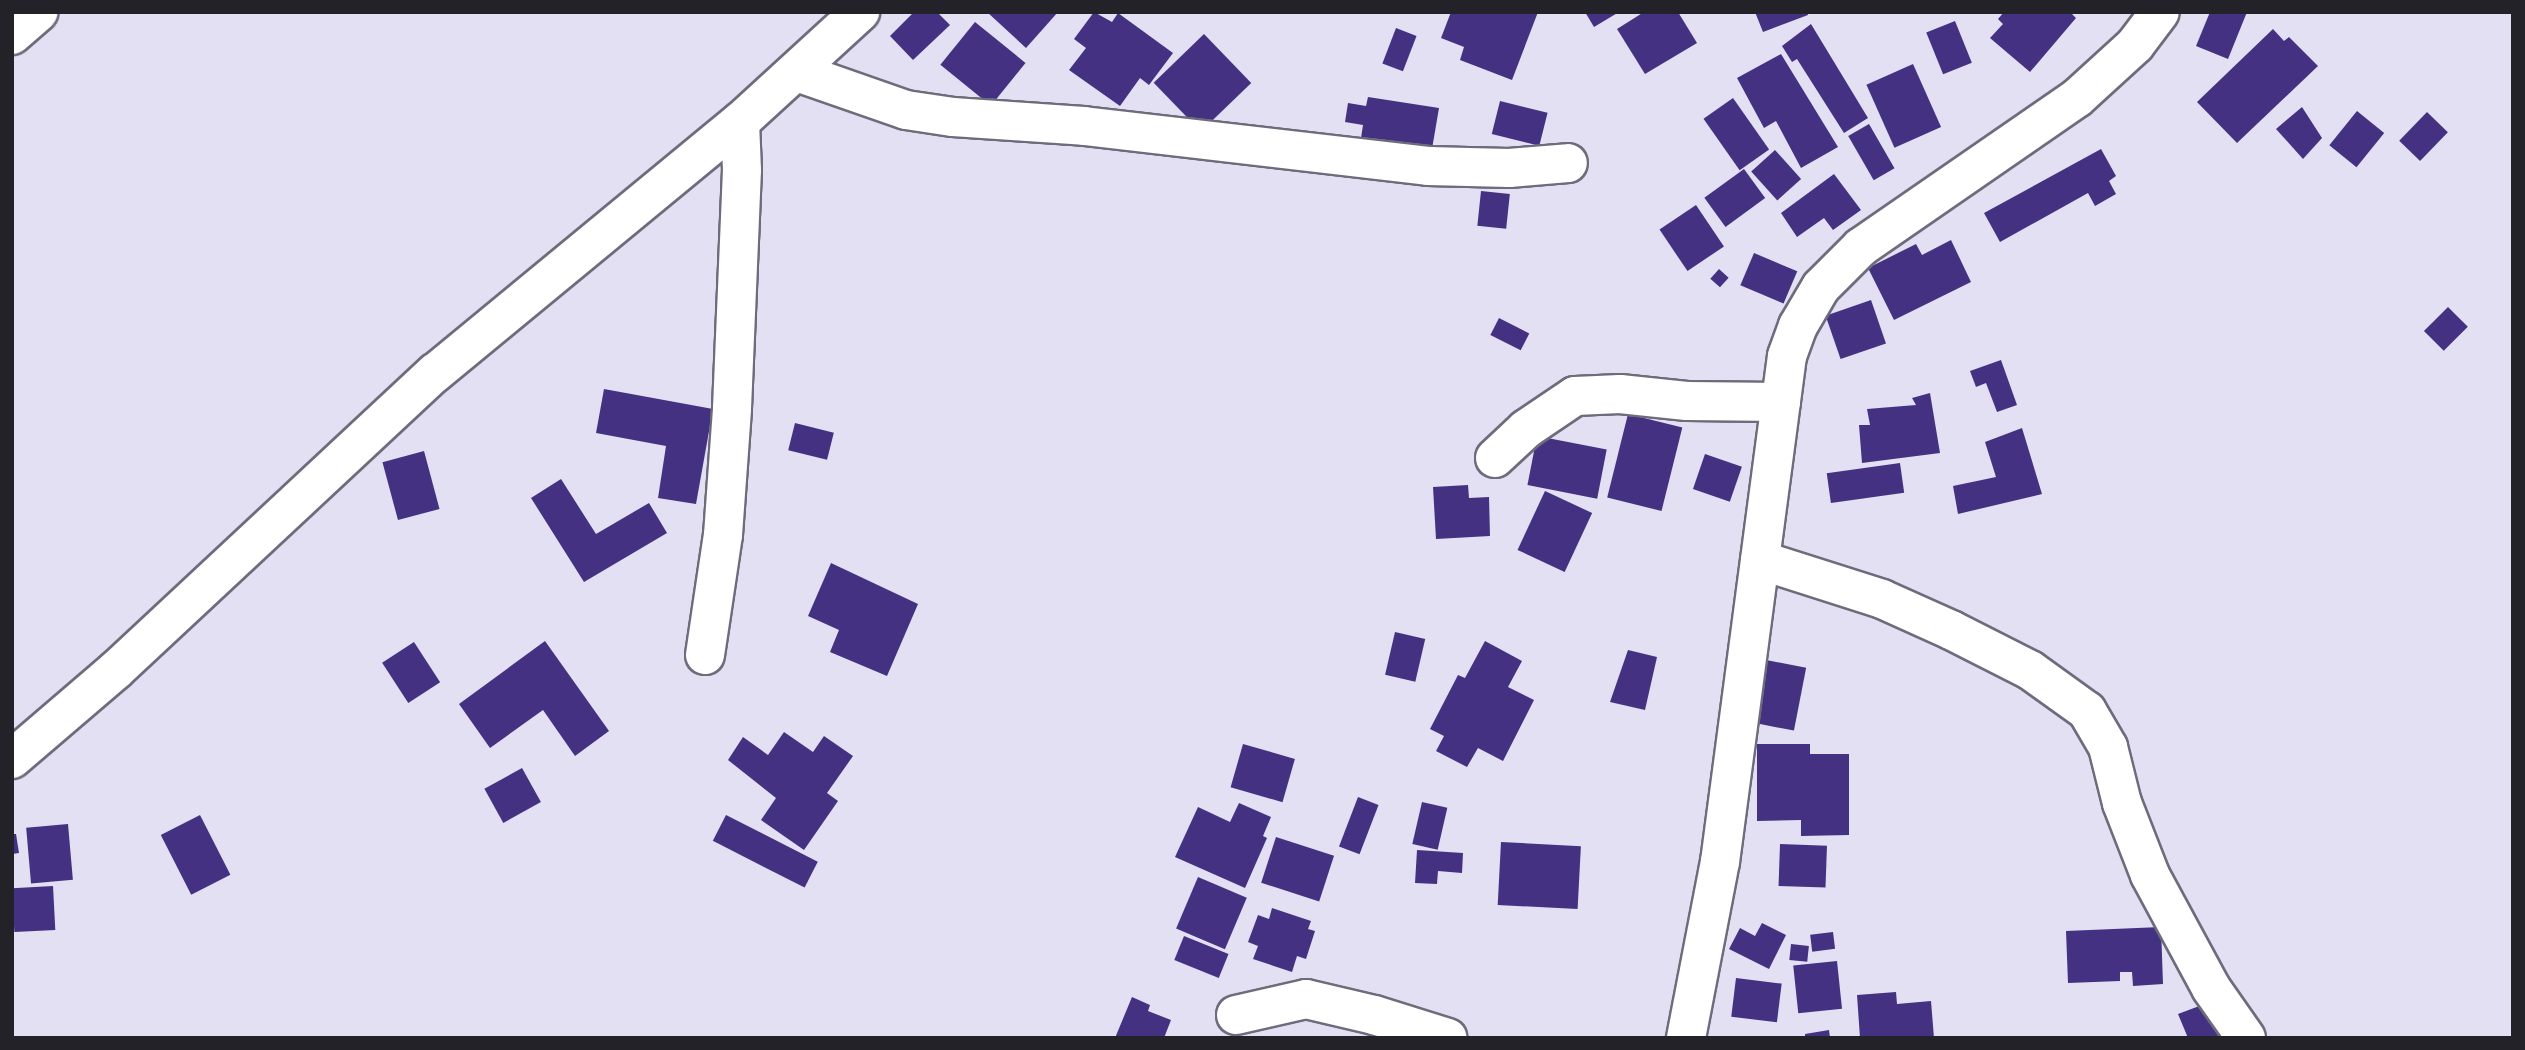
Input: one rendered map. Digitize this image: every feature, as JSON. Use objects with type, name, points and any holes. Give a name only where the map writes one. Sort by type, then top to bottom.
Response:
[{"type":"main road","points":[[12,35],[38,12]]},
{"type":"main road","points":[[12,760],[116,670],[436,373],[740,122],[860,12]]},
{"type":"main road","points":[[1686,1038],[1720,862],[1787,356],[1798,326],[1821,286],[1861,247],[2077,98],[2135,44],[2160,12]]},
{"type":"main road","points":[[797,72],[906,110],[953,117],[1084,126],[1428,166],[1509,168],[1567,163]]},
{"type":"main road","points":[[705,655],[723,535],[732,408],[742,170],[740,122]]},
{"type":"main road","points":[[1496,458],[1526,429],[1575,396],[1620,394],[1687,401],[1781,402]]},
{"type":"main road","points":[[1760,560],[1882,599],[1951,630],[2030,670],[2087,711],[2108,747],[2122,803],[2150,875],[2211,988],[2246,1038]]},
{"type":"main road","points":[[1236,1015],[1306,999],[1374,1015],[1448,1038]]},
{"type":"building","points":[[914,12],[937,12],[950,25],[913,60],[890,36]]},
{"type":"building","points":[[987,12],[1058,12],[1026,48]]},
{"type":"building","points":[[1094,12],[1112,22],[1118,13],[1173,53],[1149,85],[1140,78],[1120,106],[1069,70],[1086,48],[1074,39]]},
{"type":"building","points":[[1451,12],[1538,12],[1512,80],[1460,60],[1464,47],[1441,38]]},
{"type":"building","points":[[1585,12],[1619,12],[1594,27]]},
{"type":"building","points":[[1644,12],[1678,12],[1697,43],[1645,74],[1617,29]]},
{"type":"building","points":[[1755,12],[1807,12],[1808,15],[1763,32]]},
{"type":"building","points":[[2004,12],[2070,12],[2076,18],[2030,72],[1990,38],[2003,24],[1998,19]]},
{"type":"building","points":[[2210,12],[2247,12],[2228,59],[2196,46]]},
{"type":"building","points":[[1955,21],[1972,63],[1943,74],[1926,33]]},
{"type":"building","points":[[975,22],[1026,63],[991,106],[940,65]]},
{"type":"building","points":[[1811,24],[1868,118],[1844,133],[1797,59],[1792,62],[1782,46]]},
{"type":"building","points":[[1396,28],[1417,36],[1403,71],[1382,63]]},
{"type":"building","points":[[2273,29],[2284,41],[2289,37],[2318,66],[2237,143],[2197,102]]},
{"type":"building","points":[[1204,34],[1251,83],[1201,132],[1154,83]]},
{"type":"building","points":[[1781,54],[1838,147],[1801,168],[1776,121],[1764,128],[1737,78]]},
{"type":"building","points":[[1913,64],[1941,127],[1894,148],[1866,85]]},
{"type":"building","points":[[1368,97],[1439,108],[1432,149],[1361,138],[1363,125],[1345,122],[1348,103],[1366,106]]},
{"type":"building","points":[[1733,98],[1769,150],[1740,170],[1704,119]]},
{"type":"building","points":[[1500,101],[1548,113],[1539,146],[1492,134]]},
{"type":"building","points":[[2302,107],[2322,138],[2303,159],[2276,129]]},
{"type":"building","points":[[2357,111],[2384,133],[2357,167],[2329,145]]},
{"type":"building","points":[[2427,112],[2448,132],[2420,161],[2399,141]]},
{"type":"building","points":[[1869,124],[1894,168],[1874,180],[1848,136]]},
{"type":"building","points":[[2101,149],[2116,176],[2109,181],[2116,194],[2095,206],[2088,193],[2000,242],[1984,213]]},
{"type":"building","points":[[1775,150],[1801,179],[1777,200],[1751,171]]},
{"type":"building","points":[[1744,169],[1765,198],[1726,227],[1704,198]]},
{"type":"building","points":[[1834,174],[1861,210],[1833,230],[1824,218],[1797,237],[1781,213]]},
{"type":"building","points":[[1481,191],[1510,194],[1506,229],[1477,226]]},
{"type":"building","points":[[1696,205],[1724,246],[1687,271],[1660,230]]},
{"type":"building","points":[[1951,240],[1971,282],[1894,320],[1868,268],[1916,244],[1922,255]]},
{"type":"building","points":[[1754,253],[1797,271],[1784,304],[1740,285]]},
{"type":"building","points":[[1719,269],[1729,278],[1720,287],[1710,279]]},
{"type":"building","points":[[1871,300],[1886,343],[1841,359],[1826,316]]},
{"type":"building","points":[[2448,307],[2468,327],[2444,351],[2424,331]]},
{"type":"building","points":[[1499,318],[1529,333],[1521,350],[1490,335]]},
{"type":"building","points":[[2001,360],[2017,405],[1997,412],[1986,383],[1976,387],[1970,371]]},
{"type":"building","points":[[604,389],[713,409],[696,504],[658,498],[666,446],[596,433]]},
{"type":"building","points":[[1930,393],[1940,453],[1862,463],[1859,425],[1870,425],[1867,409],[1916,405],[1912,398]]},
{"type":"building","points":[[1628,414],[1682,428],[1662,511],[1607,497]]},
{"type":"building","points":[[795,423],[834,433],[827,460],[788,450]]},
{"type":"building","points":[[2022,428],[2042,494],[1958,514],[1953,486],[1996,477],[1985,442]]},
{"type":"building","points":[[1537,436],[1607,450],[1597,499],[1527,485]]},
{"type":"building","points":[[424,451],[440,509],[398,520],[382,462]]},
{"type":"building","points":[[1705,454],[1742,467],[1730,502],[1693,489]]},
{"type":"building","points":[[1900,463],[1904,493],[1831,503],[1827,473]]},
{"type":"building","points":[[561,479],[596,534],[649,503],[667,533],[584,582],[531,498]]},
{"type":"building","points":[[1468,485],[1469,498],[1489,497],[1490,536],[1436,539],[1433,487]]},
{"type":"building","points":[[1545,491],[1592,513],[1565,572],[1518,550]]},
{"type":"building","points":[[831,563],[918,604],[887,676],[830,652],[839,630],[808,616]]},
{"type":"building","points":[[1395,632],[1425,639],[1415,682],[1385,675]]},
{"type":"building","points":[[545,641],[609,731],[575,756],[543,710],[490,748],[459,704]]},
{"type":"building","points":[[1485,641],[1522,661],[1508,687],[1534,700],[1503,761],[1478,748],[1467,767],[1436,751],[1444,736],[1430,729],[1458,675],[1465,678]]},
{"type":"building","points":[[414,642],[440,682],[408,703],[382,663]]},
{"type":"building","points":[[1628,650],[1657,657],[1645,710],[1610,702]]},
{"type":"building","points":[[1761,659],[1806,668],[1794,731],[1749,722]]},
{"type":"building","points":[[784,732],[813,752],[824,736],[853,756],[827,793],[838,801],[804,850],[761,820],[776,798],[728,760],[743,737],[768,755]]},
{"type":"building","points":[[1243,744],[1295,759],[1283,802],[1231,787]]},
{"type":"building","points":[[1757,744],[1810,744],[1810,754],[1849,754],[1849,835],[1801,836],[1801,820],[1757,821]]},
{"type":"building","points":[[522,768],[541,802],[503,823],[484,789]]},
{"type":"building","points":[[1358,797],[1379,805],[1360,854],[1339,846]]},
{"type":"building","points":[[1422,802],[1447,808],[1438,850],[1412,844]]},
{"type":"building","points":[[1239,803],[1271,817],[1263,836],[1267,838],[1245,888],[1175,857],[1198,807],[1230,822]]},
{"type":"building","points":[[200,815],[230,875],[191,895],[161,835]]},
{"type":"building","points":[[726,815],[818,862],[805,888],[713,841]]},
{"type":"building","points":[[68,824],[73,880],[31,883],[26,828]]},
{"type":"building","points":[[12,834],[16,834],[19,853],[12,854]]},
{"type":"building","points":[[1276,837],[1334,856],[1319,902],[1261,883]]},
{"type":"building","points":[[1501,842],[1581,846],[1578,909],[1498,905]]},
{"type":"building","points":[[1780,844],[1827,846],[1826,888],[1779,886]]},
{"type":"building","points":[[1417,850],[1463,853],[1462,873],[1438,871],[1437,884],[1415,883]]},
{"type":"building","points":[[1198,877],[1247,898],[1225,949],[1176,929]]},
{"type":"building","points":[[53,886],[55,930],[14,932],[12,888]]},
{"type":"building","points":[[1272,908],[1311,921],[1308,929],[1315,931],[1306,959],[1297,956],[1292,972],[1253,959],[1258,946],[1248,942],[1258,915],[1269,919]]},
{"type":"building","points":[[1762,923],[1786,935],[1769,969],[1729,949],[1740,928],[1755,936]]},
{"type":"building","points":[[2161,927],[2163,984],[2133,986],[2132,972],[2120,972],[2120,981],[2068,983],[2066,931]]},
{"type":"building","points":[[1833,932],[1835,949],[1812,952],[1810,935]]},
{"type":"building","points":[[1184,936],[1229,954],[1219,978],[1174,960]]},
{"type":"building","points":[[1791,944],[1809,946],[1807,962],[1789,960]]},
{"type":"building","points":[[1837,961],[1842,1009],[1798,1013],[1793,966]]},
{"type":"building","points":[[1736,978],[1782,984],[1777,1022],[1731,1017]]},
{"type":"building","points":[[1896,992],[1897,1004],[1931,1001],[1934,1038],[1860,1038],[1857,995]]},
{"type":"building","points":[[1132,997],[1150,1005],[1148,1011],[1171,1020],[1164,1038],[1115,1038]]},
{"type":"building","points":[[2210,1002],[2225,1038],[2188,1038],[2178,1014]]},
{"type":"building","points":[[1829,1030],[1830,1038],[1805,1038],[1805,1034]]}]
